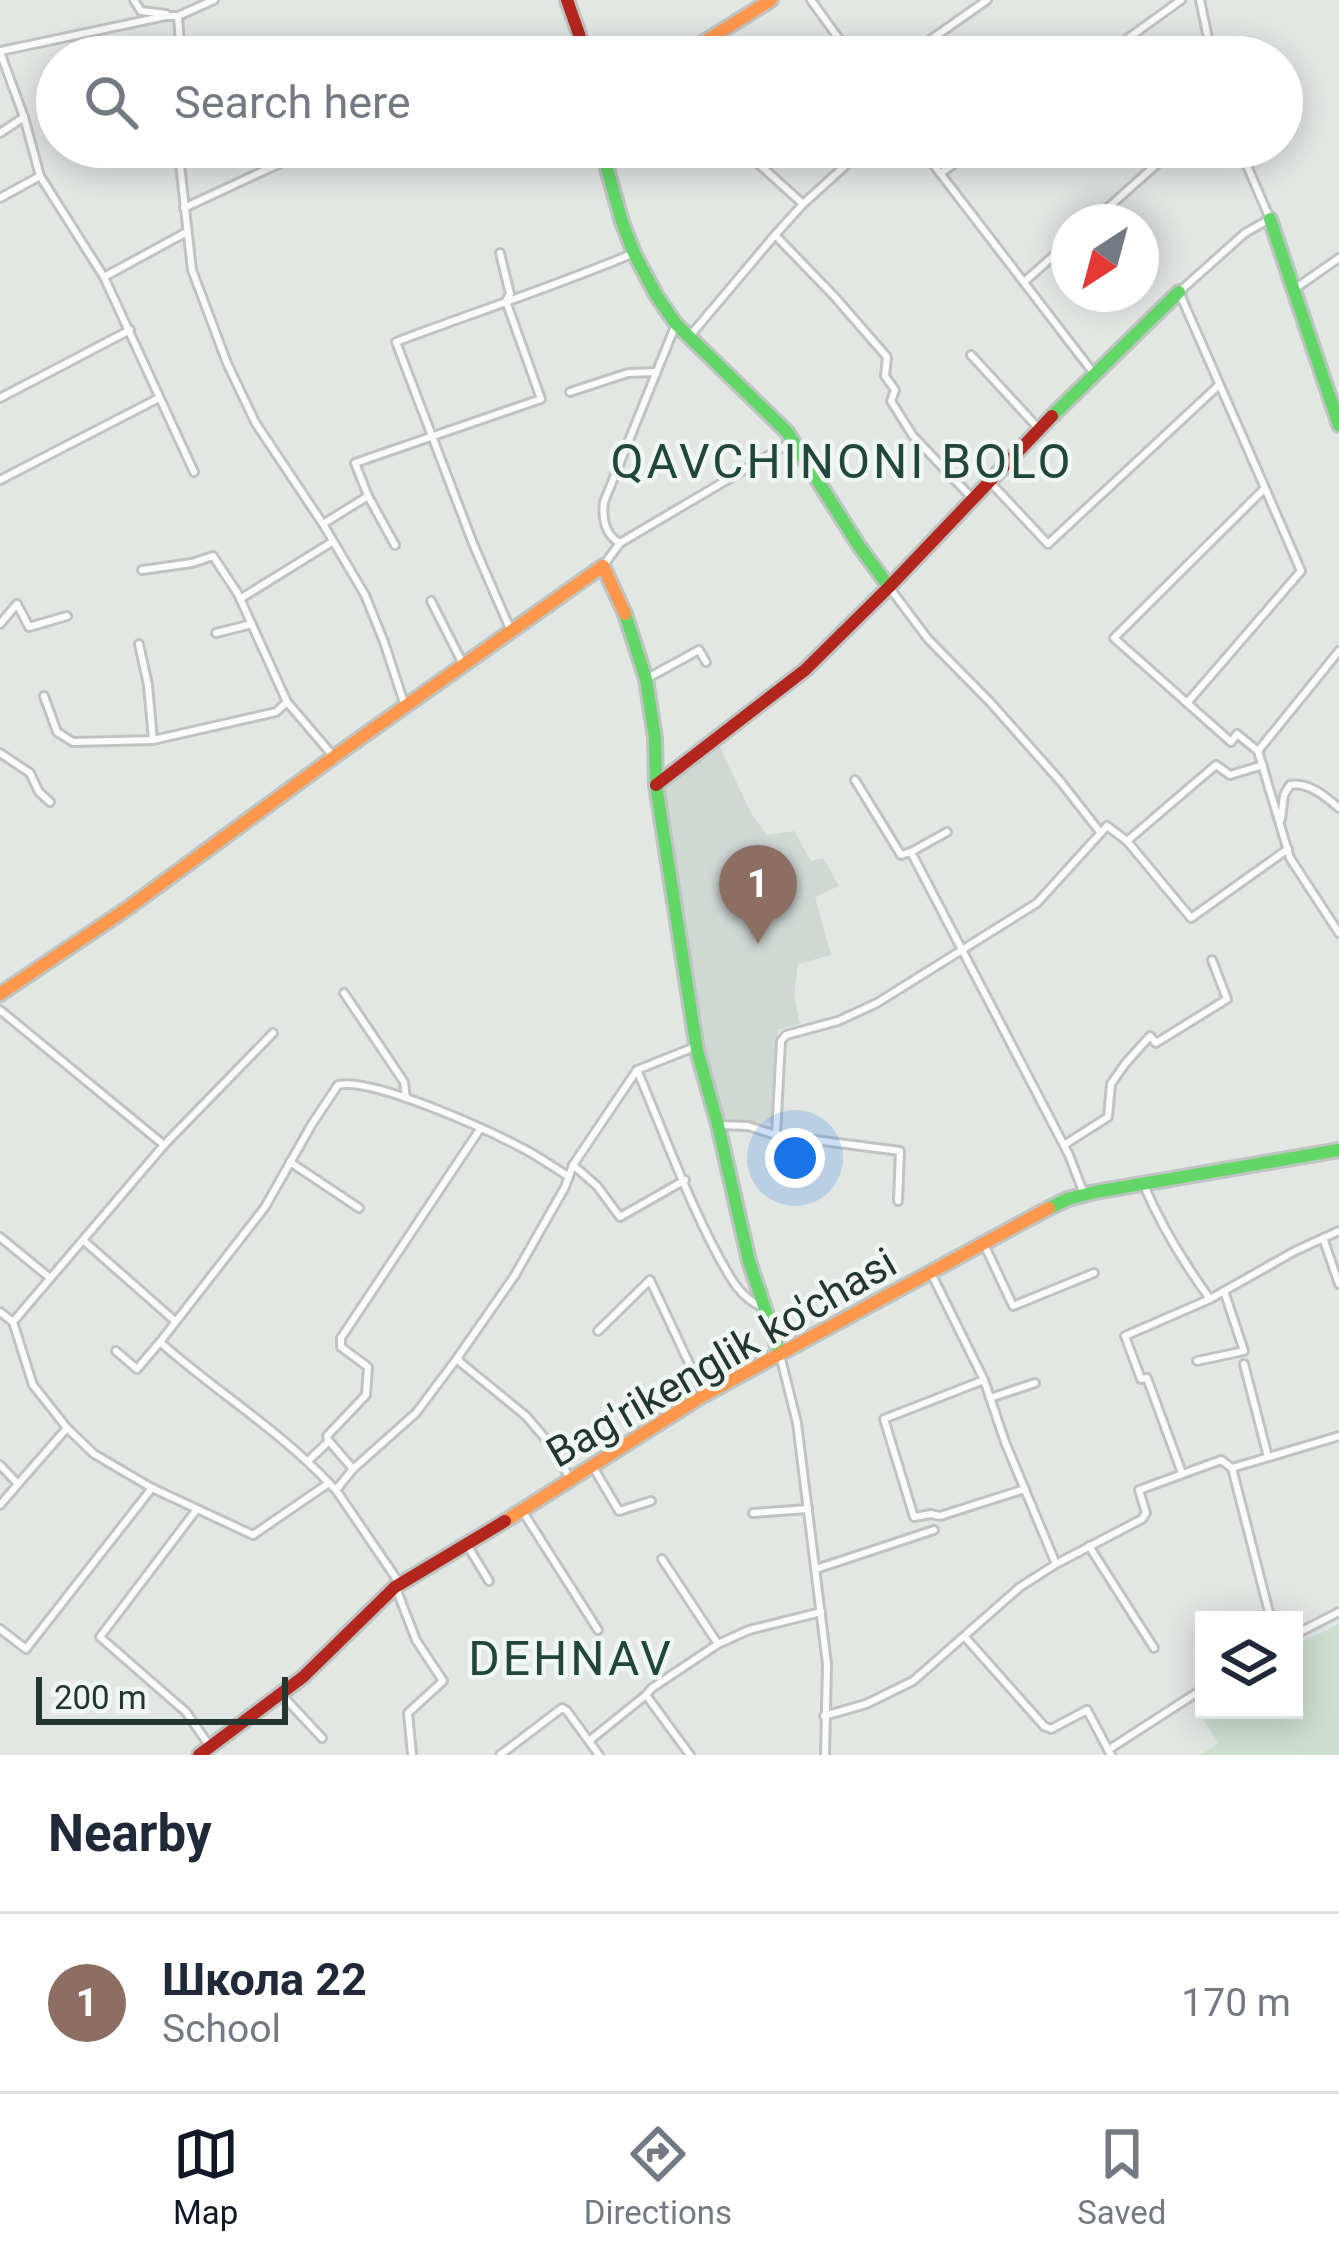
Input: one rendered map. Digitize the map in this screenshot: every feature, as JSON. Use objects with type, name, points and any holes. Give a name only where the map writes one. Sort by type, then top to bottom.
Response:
[{"type":"street","points":[[134,0],[141,11],[178,16]]},
{"type":"street","points":[[80,36],[178,16],[214,0]]},
{"type":"street","points":[[567,0],[579,36]]},
{"type":"street","points":[[811,0],[837,36]]},
{"type":"street","points":[[936,36],[987,0]]},
{"type":"street","points":[[1131,36],[1181,0]]},
{"type":"street","points":[[1199,0],[1207,36]]},
{"type":"street","points":[[712,36],[763,2]]},
{"type":"street","points":[[178,16],[179,36]]},
{"type":"street","points":[[36,44],[1,51],[36,161]]},
{"type":"street","points":[[0,133],[24,117]]},
{"type":"street","points":[[38,168],[104,278],[194,472]]},
{"type":"street","points":[[180,168],[192,270],[227,363],[255,422],[365,595],[405,706]]},
{"type":"street","points":[[184,208],[270,168]]},
{"type":"street","points":[[606,168],[634,254],[676,324],[793,441],[859,546],[928,639],[990,702],[1100,832]]},
{"type":"street","points":[[763,168],[803,204]]},
{"type":"street","points":[[689,337],[803,204],[843,168]]},
{"type":"street","points":[[937,168],[1095,375]]},
{"type":"street","points":[[941,173],[948,168]]},
{"type":"street","points":[[1112,204],[1153,168]]},
{"type":"street","points":[[1248,168],[1270,219],[1339,425]]},
{"type":"street","points":[[0,198],[40,176]]},
{"type":"street","points":[[656,784],[806,670],[1179,292],[1245,233],[1270,219]]},
{"type":"street","points":[[104,278],[186,232]]},
{"type":"street","points":[[775,236],[886,358],[884,376],[895,389],[891,401],[913,436],[973,499]]},
{"type":"street","points":[[395,544],[355,463],[541,399],[506,301],[510,294],[500,253]]},
{"type":"street","points":[[511,632],[396,342],[634,254]]},
{"type":"street","points":[[1024,282],[1051,258]]},
{"type":"street","points":[[1293,290],[1339,259]]},
{"type":"street","points":[[1179,292],[1301,571],[1187,703]]},
{"type":"street","points":[[620,543],[606,527],[604,502],[676,324]]},
{"type":"street","points":[[0,398],[130,330]]},
{"type":"street","points":[[970,355],[1039,429]]},
{"type":"street","points":[[570,392],[628,373],[656,372]]},
{"type":"street","points":[[989,482],[1048,544],[1218,386]]},
{"type":"street","points":[[0,480],[159,398]]},
{"type":"street","points":[[0,994],[173,878],[334,757],[528,622],[603,566],[620,543],[793,441]]},
{"type":"street","points":[[1265,488],[1114,638],[1231,742],[1237,734],[1258,751],[1290,858],[1339,933]]},
{"type":"street","points":[[323,524],[368,496]]},
{"type":"street","points":[[239,598],[332,542]]},
{"type":"street","points":[[142,570],[212,556],[239,598],[287,702],[334,757]]},
{"type":"street","points":[[603,566],[627,617],[646,679],[656,784],[697,1046],[749,1261],[797,1423],[827,1664],[825,1755]]},
{"type":"street","points":[[431,601],[464,664]]},
{"type":"street","points":[[0,624],[17,604],[29,627],[67,616]]},
{"type":"street","points":[[216,633],[252,624]]},
{"type":"street","points":[[139,644],[153,740]]},
{"type":"street","points":[[646,679],[699,650],[706,662]]},
{"type":"street","points":[[1258,751],[1339,652]]},
{"type":"street","points":[[44,696],[57,733],[73,742],[153,740],[275,712],[287,702]]},
{"type":"street","points":[[0,753],[30,773],[50,802]]},
{"type":"street","points":[[1127,841],[1216,765],[1230,775],[1263,765]]},
{"type":"street","points":[[855,780],[901,855],[947,832]]},
{"type":"street","points":[[1280,822],[1290,785],[1312,788],[1339,808]]},
{"type":"street","points":[[776,1135],[781,1041],[786,1035],[838,1021],[877,1003],[1037,903],[1107,826],[1127,841],[1191,918],[1288,850]]},
{"type":"street","points":[[911,852],[1064,1145],[1084,1194]]},
{"type":"street","points":[[1064,1145],[1108,1117],[1111,1084],[1142,1043],[1150,1036],[1156,1043],[1227,998],[1212,960]]},
{"type":"street","points":[[344,993],[404,1082],[406,1098]]},
{"type":"street","points":[[0,1010],[164,1144]]},
{"type":"street","points":[[13,1322],[164,1144],[273,1033]]},
{"type":"street","points":[[336,1490],[416,1413],[458,1357],[515,1275],[573,1165],[637,1070],[697,1046]]},
{"type":"street","points":[[637,1070],[730,1278],[749,1301],[765,1308]]},
{"type":"street","points":[[116,1351],[136,1369],[160,1342],[266,1207],[338,1085],[348,1083],[406,1098],[520,1147],[569,1177]]},
{"type":"street","points":[[718,1125],[900,1151],[898,1201]]},
{"type":"street","points":[[353,1469],[327,1436],[368,1391],[368,1367],[341,1347],[341,1338],[480,1129]]},
{"type":"street","name":"Bag'rikenglik ko'chasi","points":[[205,1751],[303,1677],[398,1586],[704,1395],[1054,1204],[1084,1194],[1339,1150]]},
{"type":"street","points":[[290,1162],[359,1208]]},
{"type":"street","points":[[573,1165],[597,1186],[620,1217],[685,1180]]},
{"type":"street","points":[[1144,1184],[1169,1238],[1210,1299]]},
{"type":"street","points":[[1182,1473],[1147,1378],[1141,1379],[1125,1336],[1210,1299],[1339,1231]]},
{"type":"street","points":[[0,1237],[50,1278]]},
{"type":"street","points":[[1323,1238],[1339,1284]]},
{"type":"street","points":[[82,1240],[176,1322]]},
{"type":"street","points":[[983,1244],[1012,1306],[1094,1273]]},
{"type":"street","points":[[931,1273],[984,1380],[1056,1564]]},
{"type":"street","points":[[598,1331],[650,1280],[704,1395]]},
{"type":"street","points":[[1197,1361],[1244,1351],[1224,1291]]},
{"type":"street","points":[[0,1312],[13,1322],[34,1385],[67,1428],[94,1454],[152,1488],[253,1535],[329,1484]]},
{"type":"street","points":[[160,1342],[308,1461],[336,1490],[398,1586],[416,1640],[443,1681],[408,1713],[412,1755]]},
{"type":"street","points":[[458,1357],[526,1416],[572,1481]]},
{"type":"street","points":[[1244,1364],[1268,1457]]},
{"type":"street","points":[[984,1380],[884,1418],[914,1517],[940,1516],[1024,1489]]},
{"type":"street","points":[[990,1398],[1035,1383]]},
{"type":"street","points":[[0,1505],[67,1428]]},
{"type":"street","points":[[1232,1468],[1339,1436]]},
{"type":"street","points":[[308,1461],[329,1442]]},
{"type":"street","points":[[824,1716],[866,1704],[913,1681],[1020,1587],[1142,1520],[1147,1513],[1139,1490],[1221,1460],[1232,1468],[1269,1611]]},
{"type":"street","points":[[0,1465],[18,1484]]},
{"type":"street","points":[[593,1468],[619,1511],[651,1502]]},
{"type":"street","points":[[0,1629],[26,1649],[152,1488]]},
{"type":"street","points":[[197,1509],[100,1636],[186,1712],[205,1751]]},
{"type":"street","points":[[753,1513],[808,1509]]},
{"type":"street","points":[[523,1511],[598,1630]]},
{"type":"street","points":[[816,1569],[934,1530]]},
{"type":"street","points":[[467,1545],[489,1581]]},
{"type":"street","points":[[1089,1546],[1154,1648]]},
{"type":"street","points":[[662,1559],[718,1644]]},
{"type":"street","points":[[589,1741],[652,1688],[718,1644],[749,1630],[821,1612]]},
{"type":"street","points":[[1303,1630],[1339,1612]]},
{"type":"street","points":[[965,1636],[1044,1726],[1051,1729],[1087,1710],[1109,1752],[1195,1694]]},
{"type":"street","points":[[281,1694],[322,1738]]},
{"type":"street","points":[[646,1695],[690,1755]]},
{"type":"street","points":[[500,1755],[562,1708],[599,1755]]},
{"type":"shaded area","points":[[719,745],[751,813],[767,835],[794,831],[811,861],[823,858],[839,886],[815,897],[831,955],[798,964],[794,995],[800,1024],[778,1030],[774,1123],[722,1122],[694,997],[682,899],[660,785]]},
{"type":"green space","points":[[1339,1624],[1339,1755],[1201,1755],[1218,1743],[1203,1719],[1303,1719],[1303,1642]]},
{"type":"traffic: fast","points":[[607,168],[622,222],[656,295],[676,324],[787,432],[889,587]]},
{"type":"traffic: fast","points":[[1270,219],[1339,425]]},
{"type":"traffic: fast","points":[[1052,416],[1179,292]]},
{"type":"traffic: fast","points":[[625,614],[646,679],[656,785],[697,1050],[749,1261],[780,1354]]},
{"type":"traffic: fast","points":[[1049,1208],[1095,1192],[1339,1150]]},
{"type":"traffic: slow","points":[[714,36],[771,0]]},
{"type":"traffic: slow","points":[[0,994],[128,908],[603,566],[625,614]]},
{"type":"traffic: slow","points":[[505,1521],[704,1395],[1049,1208]]},
{"type":"traffic: jam","points":[[567,0],[580,36]]},
{"type":"traffic: jam","points":[[656,785],[805,670],[1052,416]]},
{"type":"traffic: jam","points":[[199,1755],[303,1677],[395,1587],[505,1521]]},
{"type":"place","name":"Школа 22","points":[[758,944]]},
{"type":"district","name":"QAVCHINONI BOLO","points":[[842,461]]},
{"type":"district","name":"DEHNAV","points":[[571,1658]]}]
